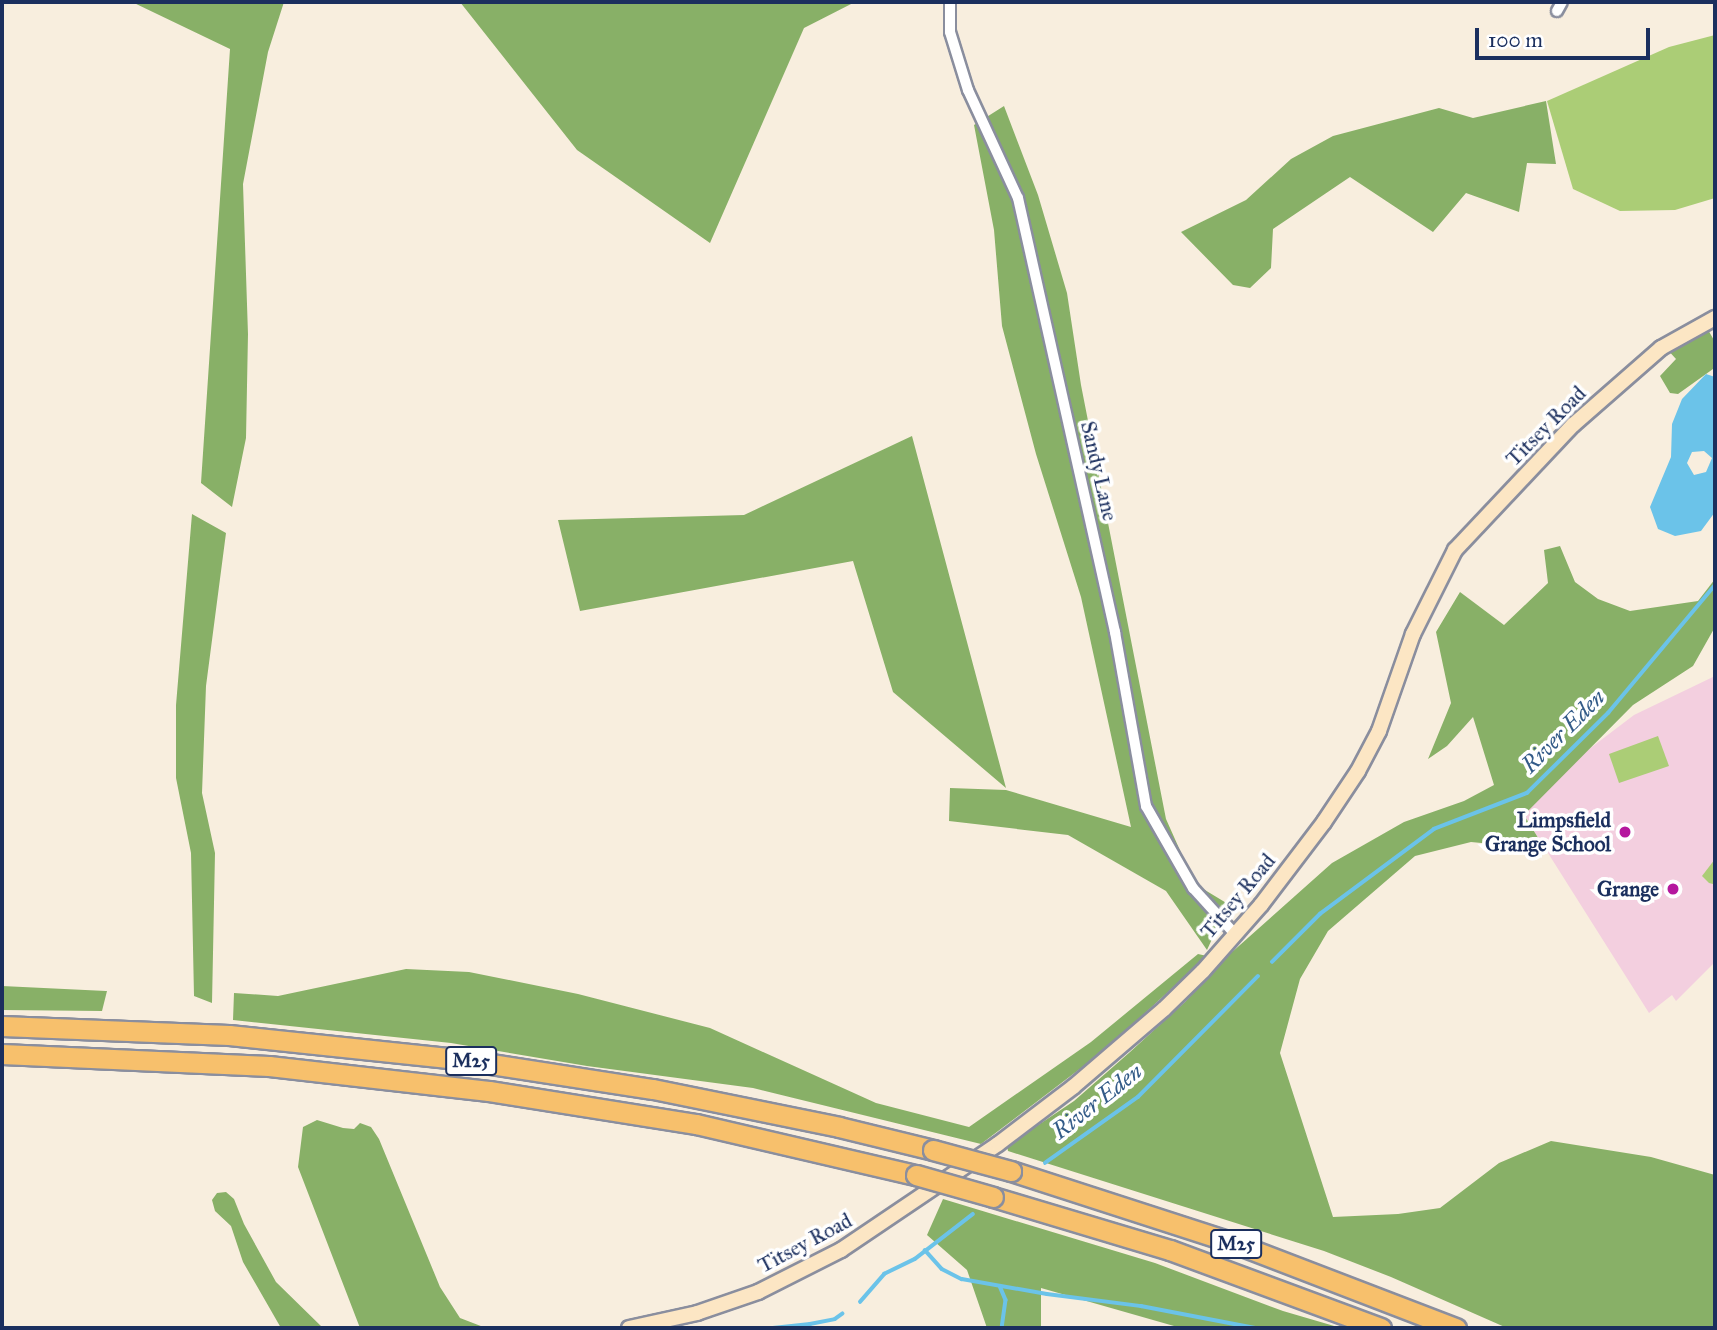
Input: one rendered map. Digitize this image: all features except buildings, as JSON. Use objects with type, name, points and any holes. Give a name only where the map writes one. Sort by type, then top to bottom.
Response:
[{"type":"highway","name":"M25","points":[[2,1026],[241,1036],[477,1061],[666,1091],[933,1150],[1011,1171],[1234,1243],[1456,1328]]},
{"type":"highway","name":"M25","points":[[2,1054],[269,1066],[489,1091],[696,1124],[916,1175],[993,1197],[1170,1250],[1381,1328]]},
{"type":"main road","name":"Titsey Road","points":[[629,1328],[697,1313],[758,1292],[841,1250],[886,1221],[1073,1087],[1164,1009],[1235,934],[1324,822],[1358,771],[1383,720],[1413,634],[1455,550],[1573,425],[1661,348],[1715,317]]},
{"type":"street","name":"Sandy Lane","points":[[950,2],[950,32],[968,90],[1018,198],[1115,632],[1146,806],[1193,888],[1235,934]]},
{"type":"shaded area","name":"Limpsfield Grange School","points":[[1715,676],[1715,962],[1676,1001],[1672,995],[1649,1013],[1524,815],[1580,756],[1634,715]]},
{"type":"green space","points":[[132,2],[284,2],[268,52],[243,184],[248,334],[246,438],[232,507],[201,483],[230,49]]},
{"type":"green space","points":[[460,2],[855,2],[804,28],[710,243],[577,150]]},
{"type":"green space","points":[[1715,35],[1715,198],[1675,210],[1620,211],[1573,189],[1547,101],[1669,47]]},
{"type":"green space","points":[[1546,101],[1556,164],[1527,163],[1519,212],[1466,193],[1433,232],[1350,177],[1273,229],[1271,268],[1250,288],[1233,285],[1181,232],[1246,200],[1291,159],[1333,136],[1439,108],[1473,118]]},
{"type":"green space","points":[[1004,106],[1038,195],[1067,293],[1081,385],[1166,819],[1195,884],[1228,904],[1207,950],[1166,891],[1068,835],[949,821],[950,788],[1006,790],[1131,827],[1081,597],[1036,454],[1002,326],[994,230],[974,125]]},
{"type":"green space","points":[[1707,328],[1715,342],[1713,369],[1678,394],[1670,393],[1660,376],[1676,359],[1666,348]]},
{"type":"green space","points":[[912,436],[1006,788],[893,692],[853,561],[580,611],[558,520],[744,515]]},
{"type":"green space","points":[[192,514],[226,533],[206,686],[202,793],[215,853],[212,1003],[194,996],[191,853],[176,778],[176,705]]},
{"type":"green space","points":[[1560,546],[1575,582],[1598,599],[1630,611],[1698,601],[1715,579],[1715,627],[1693,666],[1633,705],[1524,815],[1545,849],[1471,842],[1415,856],[1328,931],[1300,979],[1280,1053],[1333,1217],[1398,1214],[1440,1208],[1499,1163],[1551,1141],[1651,1157],[1715,1175],[1715,1328],[1507,1328],[1324,1251],[1008,1151],[1007,1146],[1074,1101],[1130,1052],[1185,1002],[1222,961],[1332,863],[1404,822],[1464,801],[1494,785],[1473,717],[1447,746],[1428,759],[1451,703],[1436,632],[1460,592],[1504,625],[1548,583],[1544,550]]},
{"type":"green space","points":[[1658,736],[1669,766],[1619,783],[1609,754]]},
{"type":"green space","points":[[1715,859],[1715,880],[1713,884],[1702,876]]},
{"type":"green space","points":[[1198,954],[1207,956],[1106,1049],[981,1144],[753,1088],[587,1066],[451,1043],[233,1020],[234,993],[278,996],[406,969],[469,972],[578,994],[710,1028],[876,1103],[969,1127],[1091,1042]]},
{"type":"green space","points":[[2,986],[107,991],[102,1011],[2,1010]]},
{"type":"green space","points":[[317,1120],[343,1128],[354,1129],[360,1123],[371,1127],[379,1139],[440,1287],[460,1318],[486,1328],[360,1328],[298,1167],[303,1127]]},
{"type":"green space","points":[[226,1192],[234,1199],[244,1224],[276,1282],[323,1328],[281,1328],[243,1262],[231,1226],[215,1211],[212,1200],[217,1193]]},
{"type":"green space","points":[[943,1199],[1155,1263],[1283,1311],[1341,1328],[1181,1328],[1041,1288],[1041,1328],[987,1328],[967,1270],[927,1235]]},
{"type":"water","points":[[1706,374],[1715,377],[1715,512],[1701,531],[1675,536],[1658,529],[1650,507],[1671,457],[1672,424],[1682,399]],"holes":[[[1704,451],[1712,458],[1706,472],[1694,475],[1687,463],[1692,452]]]},
{"type":"waterway","name":"River Eden","points":[[1272,962],[1320,914],[1434,829],[1527,793],[1608,713],[1715,585]]},
{"type":"waterway","name":"River Eden","points":[[1045,1163],[1138,1097],[1258,976]]},
{"type":"waterway","name":"River Eden","points":[[860,1302],[884,1274],[915,1259],[973,1214]]},
{"type":"waterway","points":[[925,1250],[942,1269],[962,1279],[1047,1294],[1141,1306],[1255,1328]]},
{"type":"waterway","points":[[1000,1286],[1006,1300],[1002,1328]]},
{"type":"waterway","name":"River Eden","points":[[773,1328],[835,1319],[842,1314]]},
{"type":"place","name":"Limpsfield Grange School","points":[[1625,832]]},
{"type":"place","name":"Grange","points":[[1673,889]]}]
